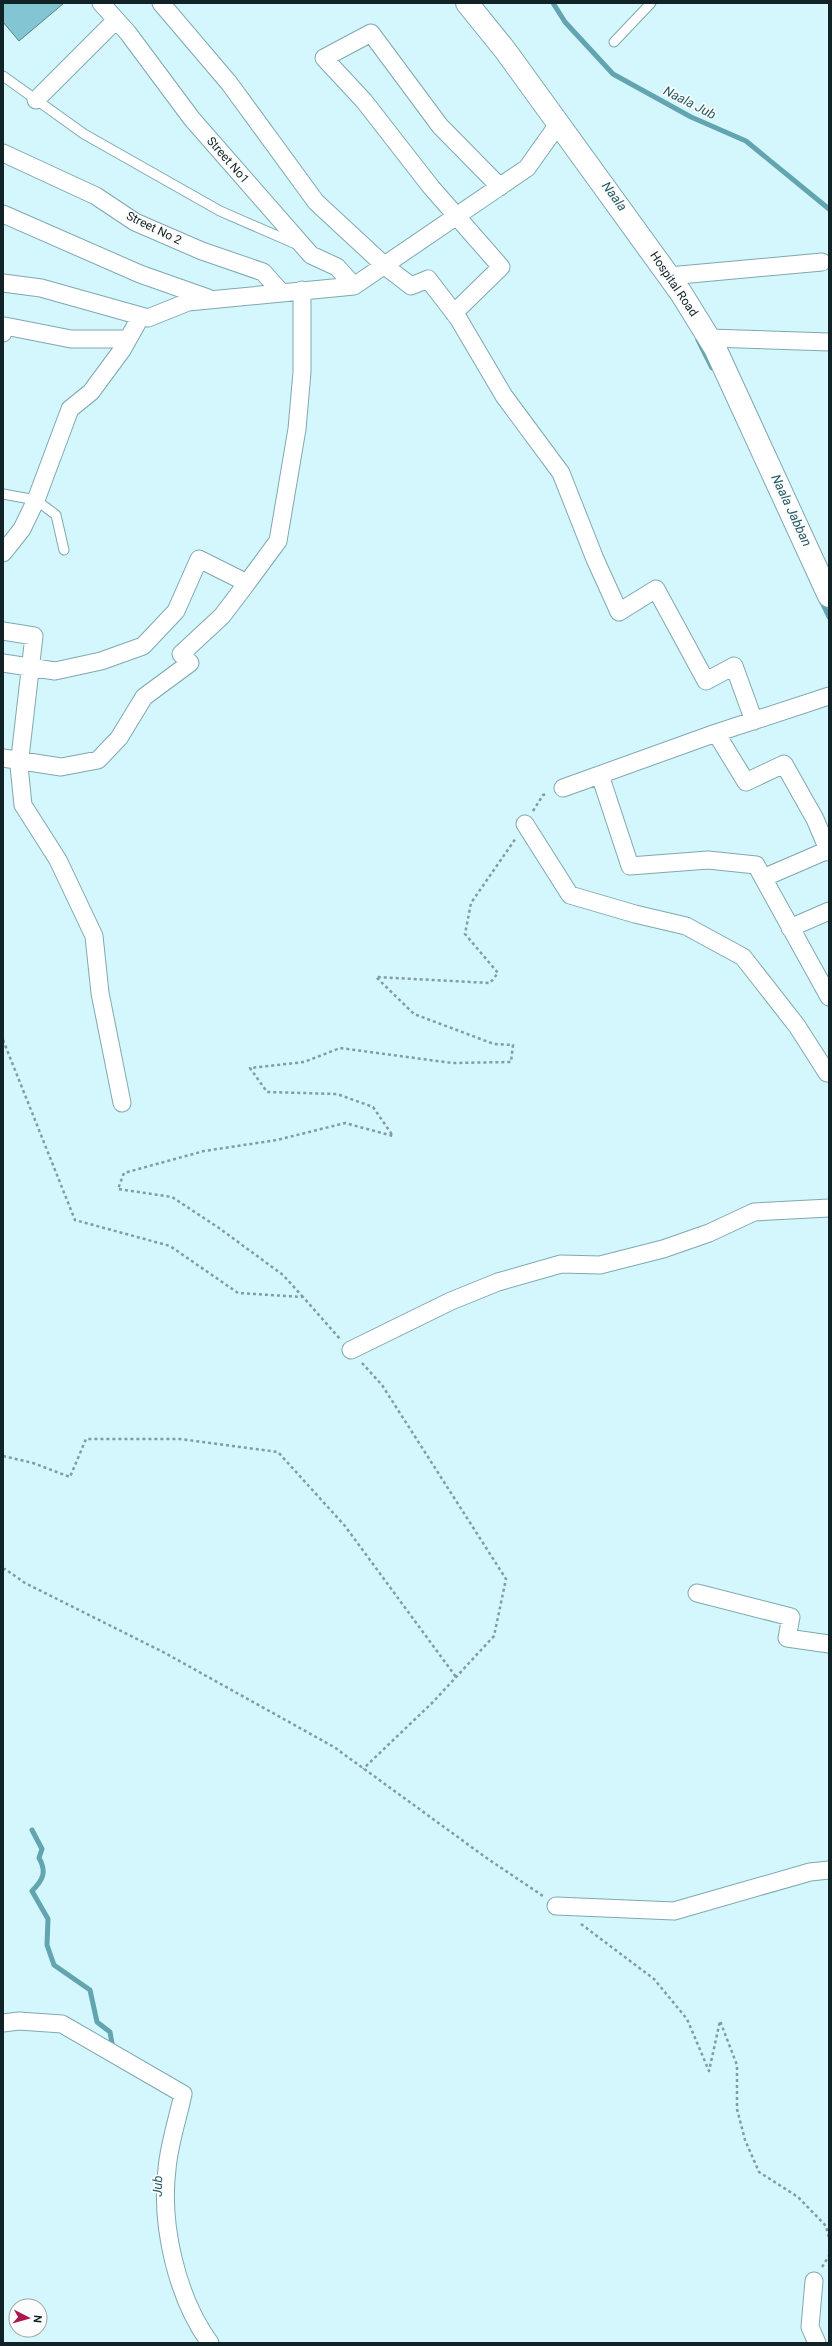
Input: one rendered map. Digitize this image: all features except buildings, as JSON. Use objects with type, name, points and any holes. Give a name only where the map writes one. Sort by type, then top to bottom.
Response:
[{"type":"main road","name":"Hospital Road","points":[[467,3],[505,50],[559,123],[669,276],[709,338],[753,428],[829,596]]},
{"type":"street","name":"Street No1","points":[[101,3],[116,20],[192,119],[311,255],[338,267],[354,286]]},
{"type":"street","points":[[161,3],[229,83],[316,202],[385,266],[411,286],[428,279],[454,313],[504,396],[561,473],[595,559],[619,612],[656,589],[706,681],[734,666],[754,721]]},
{"type":"street","points":[[36,100],[116,20]]},
{"type":"street","points":[[454,313],[501,267],[456,217],[364,101],[324,58],[371,33],[440,126],[500,187]]},
{"type":"street","points":[[3,283],[41,288],[148,318],[188,302],[354,286],[528,168],[559,123]]},
{"type":"street","name":"Street No 2","points":[[3,154],[96,196],[135,222],[202,251],[263,272],[281,292]]},
{"type":"street","points":[[3,214],[140,274],[213,299]]},
{"type":"street","points":[[669,276],[822,262]]},
{"type":"street","points":[[11,759],[61,768],[98,760],[119,738],[144,697],[190,664],[181,654],[222,616],[278,541],[297,429],[302,372],[302,290]]},
{"type":"street","points":[[3,553],[22,529],[36,500],[70,409],[91,392],[128,339],[141,316]]},
{"type":"street","points":[[3,333],[5,326],[71,339],[128,339]]},
{"type":"street","points":[[709,338],[829,342]]},
{"type":"street","points":[[3,663],[55,671],[101,661],[144,646],[176,611],[199,559],[247,583]]},
{"type":"street","points":[[3,631],[34,636],[30,667],[11,759],[22,805],[58,860],[94,936],[100,993],[122,1103]]},
{"type":"street","points":[[563,788],[716,733],[829,696]]},
{"type":"street","points":[[716,733],[746,782],[784,764],[815,819],[829,851],[763,878]]},
{"type":"street","points":[[600,775],[630,866],[708,860],[756,864],[790,928],[824,978],[829,998]]},
{"type":"street","points":[[525,824],[570,895],[635,914],[686,926],[743,957],[797,1026],[828,1072]]},
{"type":"street","points":[[790,928],[829,911]]},
{"type":"street","points":[[351,1350],[451,1301],[505,1280],[561,1264],[600,1265],[664,1249],[709,1233],[754,1212],[829,1208]]},
{"type":"street","points":[[697,1592],[791,1617],[787,1638],[829,1644]]},
{"type":"street","points":[[556,1906],[674,1911],[810,1872],[829,1870]]},
{"type":"street","points":[[3,2023],[19,2021],[62,2024],[183,2094],[166,2169],[168,2229],[180,2288],[210,2343]]},
{"type":"street","points":[[814,2281],[810,2327],[817,2343]]},
{"type":"lane","points":[[614,42],[651,3]]},
{"type":"lane","points":[[3,76],[84,134],[220,211],[303,246]]},
{"type":"lane","points":[[3,494],[36,500],[56,515],[64,550]]},
{"type":"path","points":[[363,1769],[456,1677],[494,1636],[506,1578],[382,1385],[283,1275],[219,1228],[172,1197],[118,1189],[124,1173],[204,1151],[277,1140],[345,1123],[394,1136],[373,1107],[337,1094],[267,1092],[250,1068],[304,1062],[340,1048],[452,1063],[511,1062],[514,1045],[494,1044],[414,1014],[376,977],[490,983],[498,973],[465,934],[471,903],[544,795],[563,788]]},
{"type":"path","points":[[3,1040],[9,1050],[75,1220],[170,1246],[238,1293],[303,1297]]},
{"type":"path","points":[[3,1456],[33,1463],[70,1477],[86,1438],[180,1439],[278,1452],[345,1526],[456,1677]]},
{"type":"path","points":[[3,1570],[5,1569],[26,1583],[165,1653],[334,1747],[556,1906],[654,1979],[687,2019],[709,2071],[720,2021],[737,2065],[737,2109],[745,2140],[758,2172],[798,2197],[826,2226],[829,2238]]},
{"type":"waterway","name":"Naala Jub","points":[[553,3],[565,22],[613,74],[691,117],[746,141],[829,209]]},
{"type":"waterway","name":"Naala","points":[[698,340],[712,368]]},
{"type":"waterway","name":"Naala Jabban","points":[[821,600],[829,617]]},
{"type":"waterway","name":"Jub","points":[[32,1830],[42,1849],[39,1858],[43,1868],[43,1876],[32,1891],[48,1919],[47,1945],[54,1965],[90,1990],[97,2022],[110,2032],[113,2049]]}]
